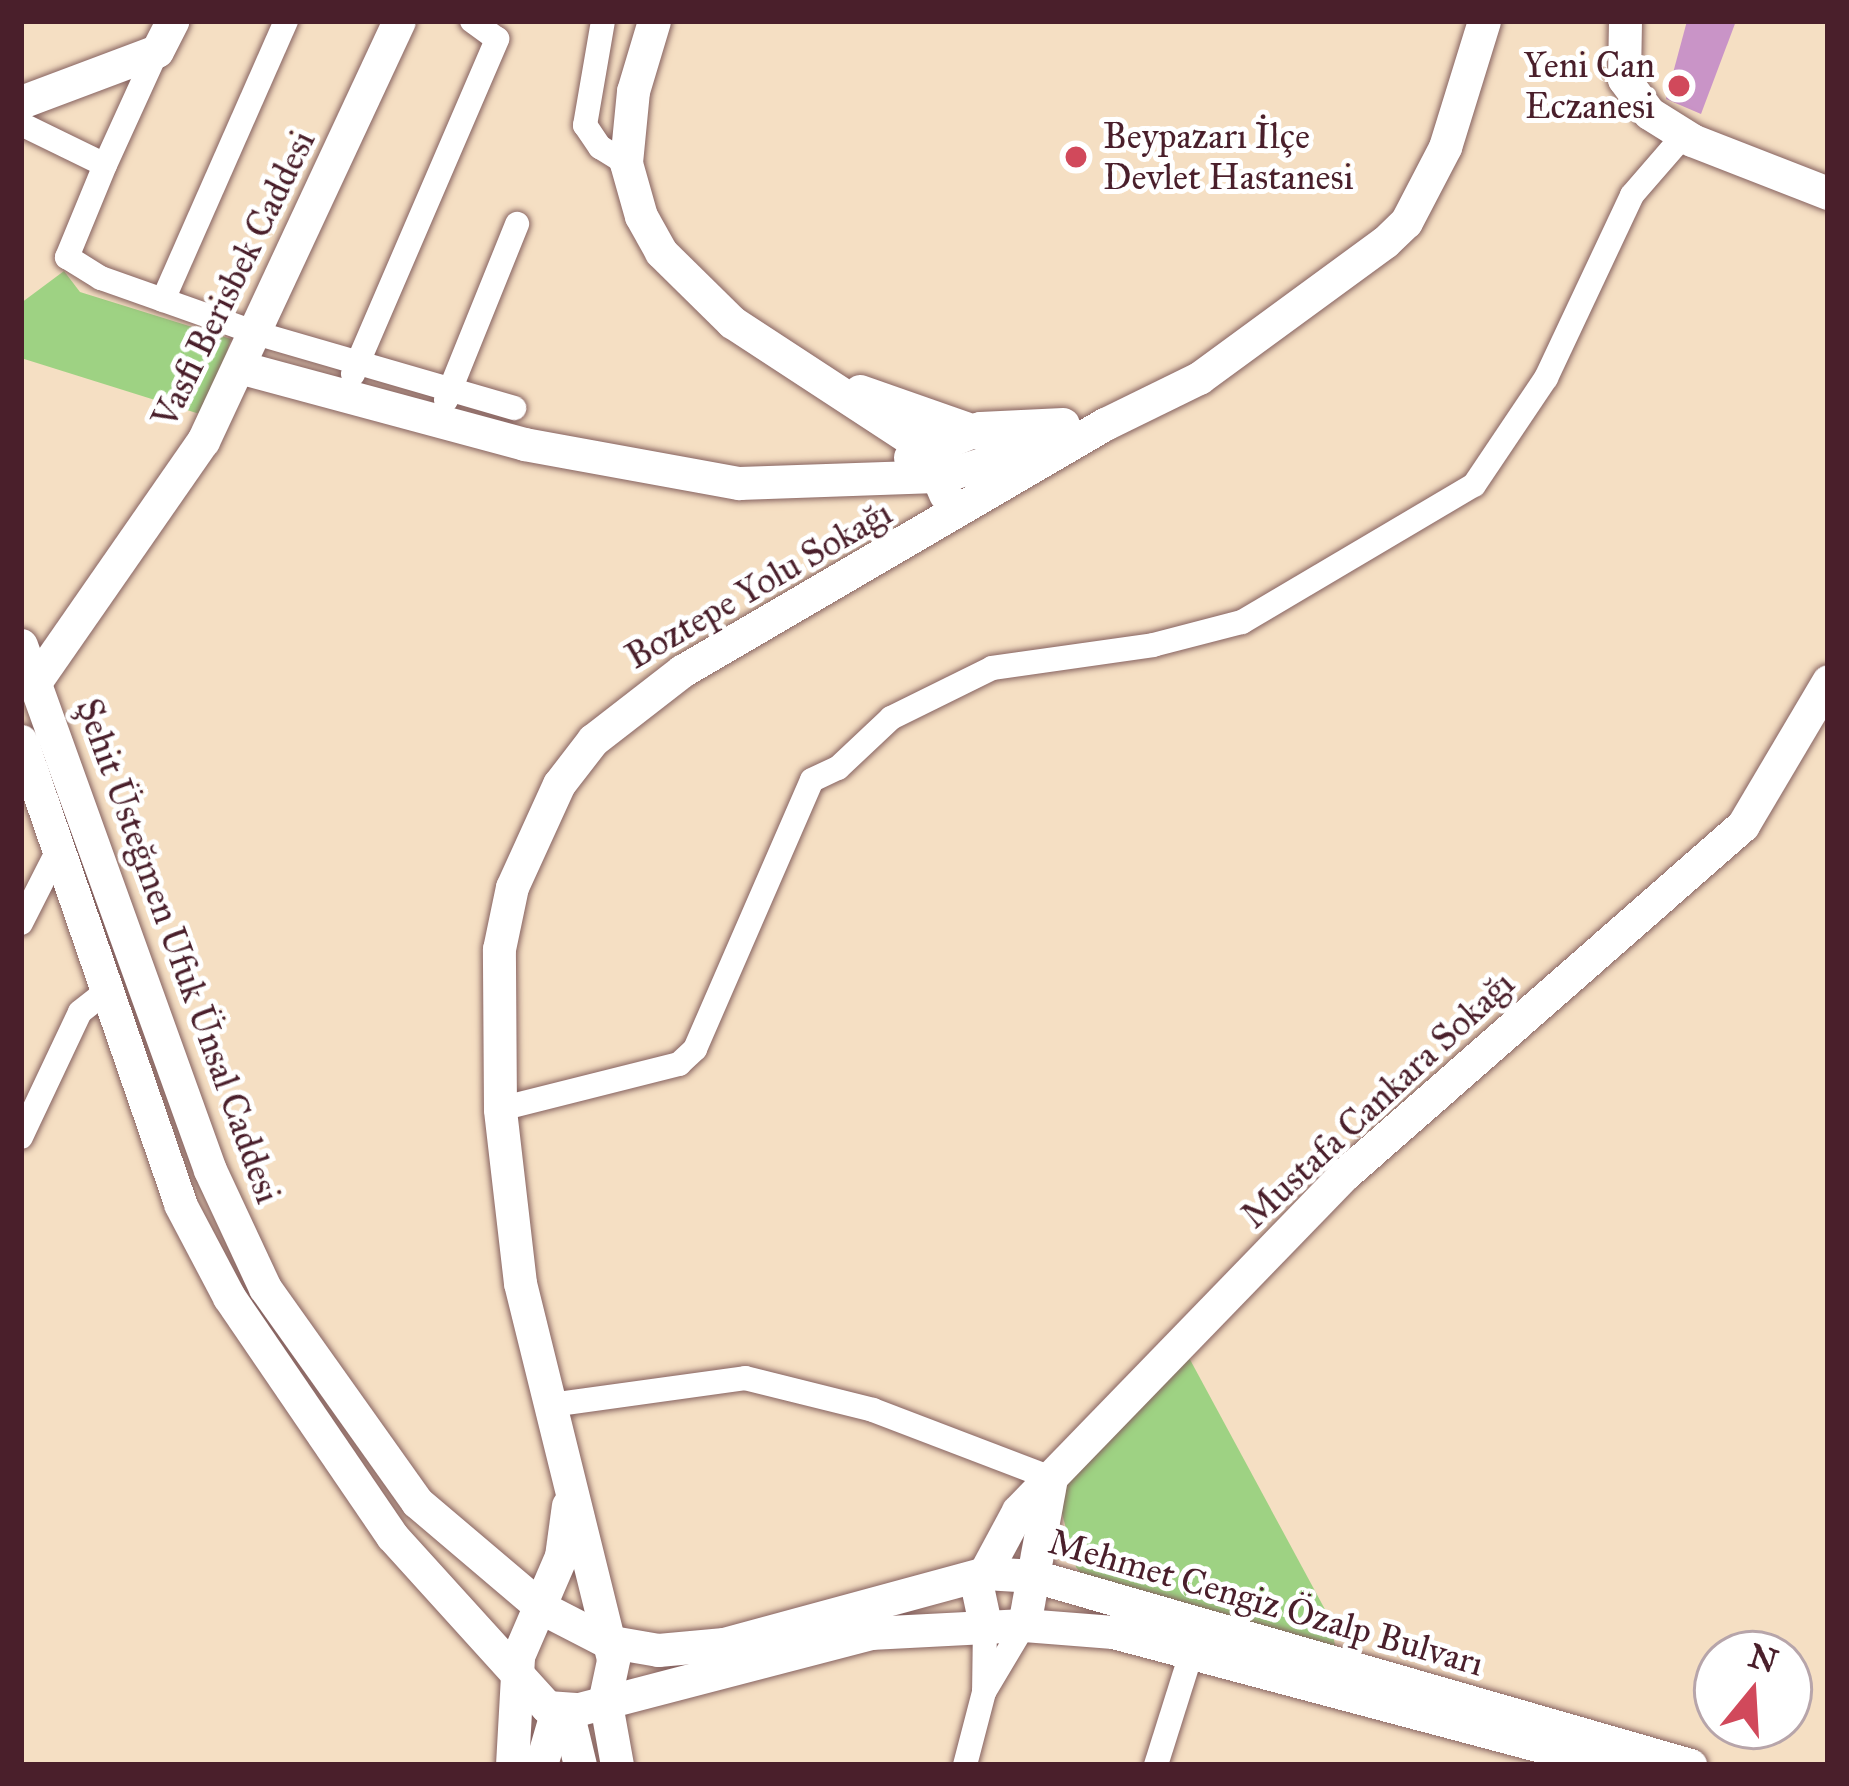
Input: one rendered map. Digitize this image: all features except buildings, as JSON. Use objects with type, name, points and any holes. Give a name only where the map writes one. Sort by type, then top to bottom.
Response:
[{"type":"street","points":[[163,300],[286,21]]},
{"type":"street","name":"Vasfi Berisbek Caddesi","points":[[28,667],[203,441],[243,368],[399,21]]},
{"type":"street","points":[[352,378],[497,39],[472,21]]},
{"type":"street","points":[[603,21],[585,125],[600,147],[626,163]]},
{"type":"street","points":[[654,21],[632,91],[626,163],[661,252],[732,322],[826,382],[934,463],[953,518],[987,484],[998,460]]},
{"type":"street","points":[[165,36],[68,256],[352,378],[691,476],[831,484],[934,463],[998,460],[1152,403],[1242,350],[1406,222],[1445,147],[1484,21]]},
{"type":"street","points":[[1625,21],[1624,79],[1649,113],[1684,135],[1828,194]]},
{"type":"street","points":[[21,102],[165,36]]},
{"type":"street","points":[[21,124],[105,165]]},
{"type":"street","points":[[500,1109],[679,1064],[695,1049],[812,780],[838,768],[891,718],[992,668],[1153,645],[1242,622],[1474,485],[1546,378],[1632,195],[1684,135]]},
{"type":"street","points":[[444,404],[517,224]]},
{"type":"street","points":[[243,368],[352,378]]},
{"type":"street","points":[[826,382],[980,428],[1063,424],[1152,403]]},
{"type":"street","points":[[444,404],[514,408]]},
{"type":"street","name":"Boztepe Yolu Sokağı","points":[[606,1641],[572,1480],[520,1283],[500,1109],[499,949],[512,887],[559,784],[593,740],[682,671],[953,518],[1105,424]]},
{"type":"street","points":[[980,428],[998,460]]},
{"type":"street","points":[[934,463],[980,428]]},
{"type":"street","name":"Şehit Üsteğmen Ufuk Ünsal Caddesi","points":[[28,667],[210,1170],[265,1288],[417,1502],[542,1608]]},
{"type":"street","name":"Mustafa Cankara Sokağı","points":[[985,1573],[1002,1533],[1051,1478],[1346,1173],[1667,897],[1743,825],[1828,681]]},
{"type":"street","points":[[21,741],[180,1204],[230,1297],[392,1536],[516,1678],[562,1711],[580,1765]]},
{"type":"street","points":[[21,923],[58,850]]},
{"type":"street","points":[[21,1137],[80,1012],[107,991]]},
{"type":"street","points":[[551,1405],[745,1378],[873,1410],[1051,1478],[1024,1624],[984,1692]]},
{"type":"street","points":[[512,1765],[521,1645],[542,1608],[572,1480]]},
{"type":"street","points":[[1045,1521],[1078,1586]]},
{"type":"street","points":[[964,1765],[984,1692],[985,1624],[975,1601],[985,1573]]},
{"type":"street","name":"Mehmet Cengiz Özalp Bulvarı","points":[[542,1608],[606,1641],[658,1650],[724,1644],[985,1573],[1034,1576],[1690,1765]]},
{"type":"street","name":"Mehmet Cengiz Özalp Bulvarı","points":[[562,1711],[870,1633],[1024,1624],[1113,1632],[1612,1765]]},
{"type":"street","points":[[606,1641],[614,1669],[605,1698],[617,1765]]},
{"type":"street","points":[[1156,1765],[1191,1654]]},
{"type":"street","points":[[541,1765],[562,1711]]},
{"type":"green space","points":[[64,271],[80,292],[231,339],[206,416],[21,358],[21,303]]},
{"type":"green space","points":[[1187,1354],[1328,1615],[1337,1653],[1083,1576],[1076,1567],[1057,1494]]},
{"type":"place","name":"Yeni Can Eczanesi","points":[[1679,86]]},
{"type":"place","name":"Beypazarı İlçe Devlet Hastanesi","points":[[1076,157]]}]
